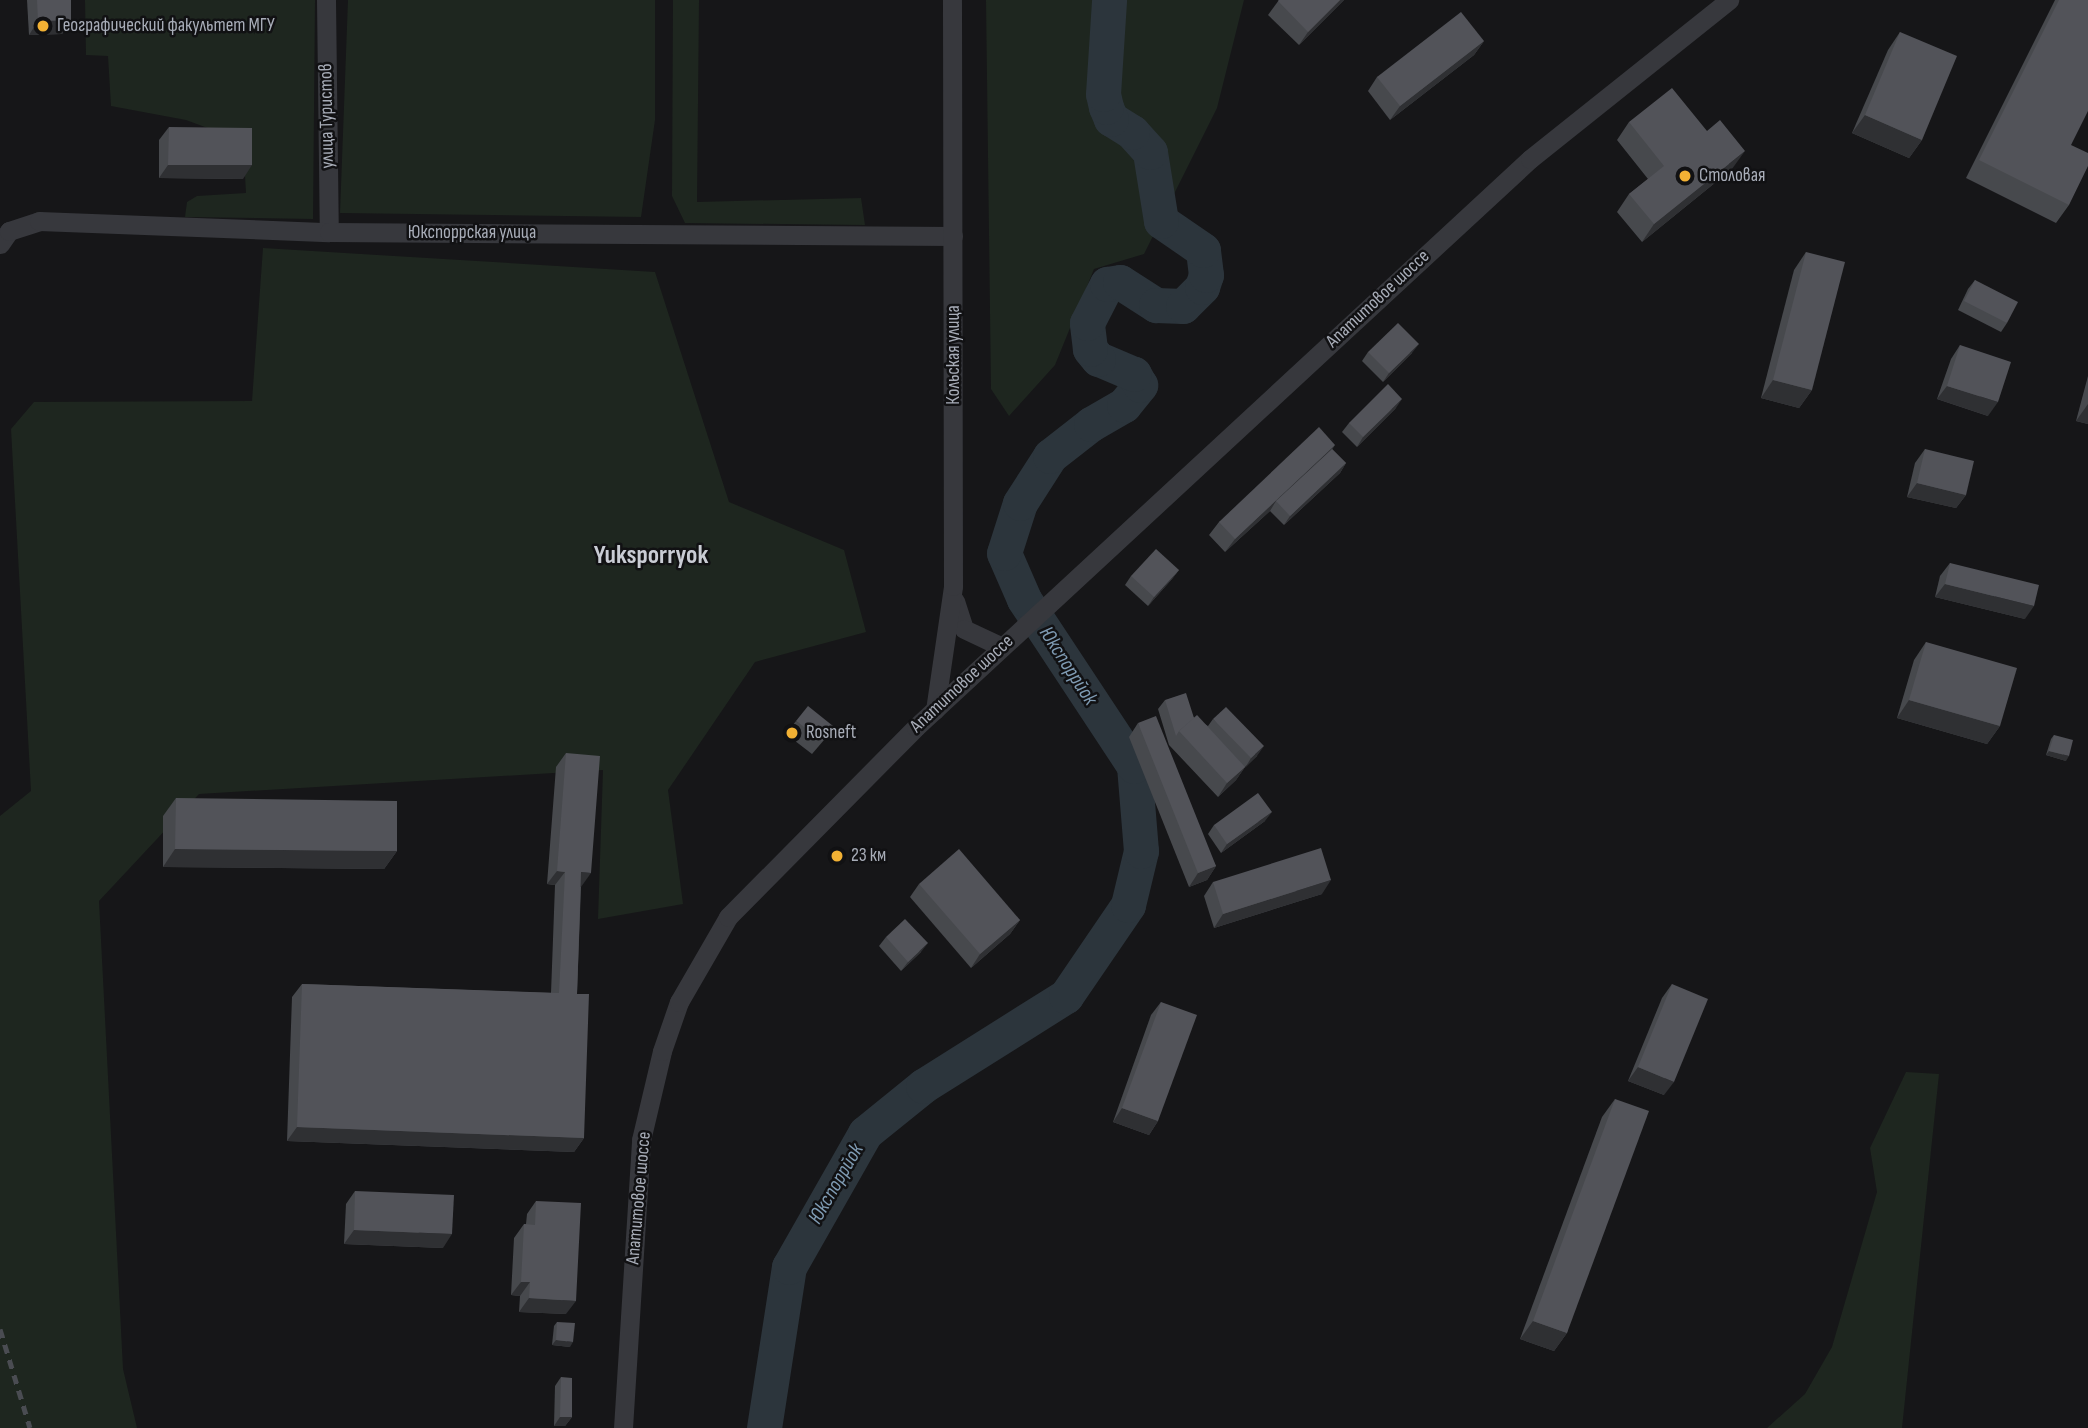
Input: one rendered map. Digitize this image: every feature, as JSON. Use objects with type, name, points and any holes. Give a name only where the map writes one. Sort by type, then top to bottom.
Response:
[{"type":"street","name":"улица Туристов","points":[[326,0],[329,232]]},
{"type":"street","name":"Кольская улица","points":[[934,709],[953,586],[952,0]]},
{"type":"street","name":"Апатитовое шоссе","points":[[623,1428],[641,1140],[662,1051],[679,1002],[728,917],[934,709],[1530,159],[1729,0]]},
{"type":"street","name":"Юкспоррская улица","points":[[0,244],[9,231],[38,221],[329,232],[953,236]]},
{"type":"street","points":[[953,586],[956,616],[964,629],[1009,640]]},
{"type":"shaded area","points":[[85,0],[315,0],[313,219],[185,217],[187,202],[197,196],[246,193],[243,141],[186,120],[111,106],[108,56],[86,55]]},
{"type":"shaded area","points":[[348,0],[655,0],[655,120],[641,217],[340,213]]},
{"type":"shaded area","points":[[673,0],[699,0],[697,202],[861,198],[865,225],[685,223],[672,196]]},
{"type":"shaded area","points":[[986,0],[1244,0],[1217,108],[1144,254],[1094,269],[1055,365],[1009,416],[991,389]]},
{"type":"shaded area","points":[[263,248],[655,272],[729,502],[844,550],[866,632],[755,662],[668,790],[683,904],[598,919],[603,770],[199,794],[99,901],[123,1369],[137,1428],[0,1428],[0,816],[31,791],[11,429],[34,402],[252,401]]},
{"type":"shaded area","points":[[1906,1072],[1939,1074],[1902,1428],[1767,1428],[1805,1394],[1832,1347],[1877,1192],[1870,1148]]},
{"type":"building","points":[[37,0],[71,0],[71,20],[38,21]]},
{"type":"building","points":[[1279,0],[1340,0],[1308,32]]},
{"type":"building","points":[[2059,0],[2088,0],[2088,111],[2071,145],[2088,153],[2088,166],[2069,205],[1979,160]]},
{"type":"building","points":[[1461,12],[1484,41],[1400,106],[1377,77]]},
{"type":"building","points":[[1900,32],[1957,56],[1922,140],[1865,115]]},
{"type":"building","name":"Столовая","points":[[1672,88],[1707,131],[1720,120],[1745,151],[1654,224],[1629,194],[1664,166],[1629,122]]},
{"type":"building","points":[[169,127],[252,128],[252,165],[168,165]]},
{"type":"building","points":[[1806,252],[1845,262],[1812,390],[1773,380]]},
{"type":"building","points":[[1975,280],[2018,302],[2007,323],[1964,301]]},
{"type":"building","points":[[1398,323],[1419,344],[1389,373],[1368,352]]},
{"type":"building","points":[[1960,345],[2011,362],[1998,402],[1947,386]]},
{"type":"building","points":[[1388,384],[1402,399],[1363,437],[1349,423]]},
{"type":"building","points":[[1319,427],[1335,445],[1235,539],[1219,522]]},
{"type":"building","points":[[1332,449],[1346,463],[1290,516],[1276,501]]},
{"type":"building","points":[[1925,449],[1974,461],[1966,495],[1917,483]]},
{"type":"building","points":[[1156,549],[1179,570],[1154,597],[1131,576]]},
{"type":"building","points":[[1950,563],[2039,585],[2034,606],[1945,584]]},
{"type":"building","points":[[1926,642],[2017,668],[2000,726],[1909,700]]},
{"type":"building","points":[[1186,693],[1194,718],[1176,736],[1165,700]]},
{"type":"building","points":[[808,706],[833,726],[822,741],[796,721]]},
{"type":"building","points":[[1226,707],[1264,746],[1251,758],[1213,719]]},
{"type":"building","points":[[1197,715],[1245,767],[1227,783],[1179,731]]},
{"type":"building","points":[[1156,716],[1216,866],[1198,873],[1138,723]]},
{"type":"building","points":[[2054,735],[2073,740],[2069,756],[2049,751]]},
{"type":"building","points":[[566,753],[600,756],[591,873],[581,872],[577,994],[589,994],[584,1138],[297,1127],[302,984],[559,993],[565,872],[557,871]]},
{"type":"building","points":[[1258,793],[1272,812],[1227,844],[1214,825]]},
{"type":"building","points":[[176,798],[397,801],[397,851],[175,849]]},
{"type":"building","points":[[1321,848],[1331,880],[1223,914],[1213,882]]},
{"type":"building","points":[[959,849],[1020,920],[980,954],[919,884]]},
{"type":"building","points":[[905,919],[928,943],[908,962],[886,937]]},
{"type":"building","points":[[1672,984],[1708,999],[1674,1082],[1638,1067]]},
{"type":"building","points":[[1161,1002],[1197,1015],[1158,1121],[1122,1108]]},
{"type":"building","points":[[1615,1099],[1649,1111],[1567,1333],[1533,1321]]},
{"type":"building","points":[[355,1191],[454,1195],[452,1234],[354,1230]]},
{"type":"building","points":[[536,1201],[581,1203],[576,1301],[529,1298],[530,1282],[521,1282],[524,1224],[535,1225]]},
{"type":"building","points":[[557,1322],[575,1323],[573,1342],[556,1340]]},
{"type":"building","points":[[561,1377],[572,1378],[572,1417],[560,1417]]},
{"type":"waterway","name":"Юкспоррйок","points":[[764,1428],[789,1267],[865,1133],[923,1086],[1066,996],[1128,905],[1141,851],[1134,766],[1024,599],[1004,553],[1020,503],[1050,456],[1091,424],[1124,405],[1140,385],[1134,374],[1098,359],[1090,349],[1087,323],[1107,284],[1120,282],[1156,305],[1183,306],[1202,287],[1206,275],[1203,250],[1161,221],[1150,152],[1132,132],[1111,119],[1106,107],[1103,94],[1109,0]]},
{"type":"railway","points":[[0,1329],[30,1428]]},
{"type":"place","name":"Географический факультет МГУ","points":[[43,26]]},
{"type":"place","name":"Столовая","points":[[1685,176]]},
{"type":"place","name":"Rosneft","points":[[792,733]]},
{"type":"place","name":"23 км","points":[[837,856]]},
{"type":"district","name":"Yuksporryok","points":[[651,556]]}]
